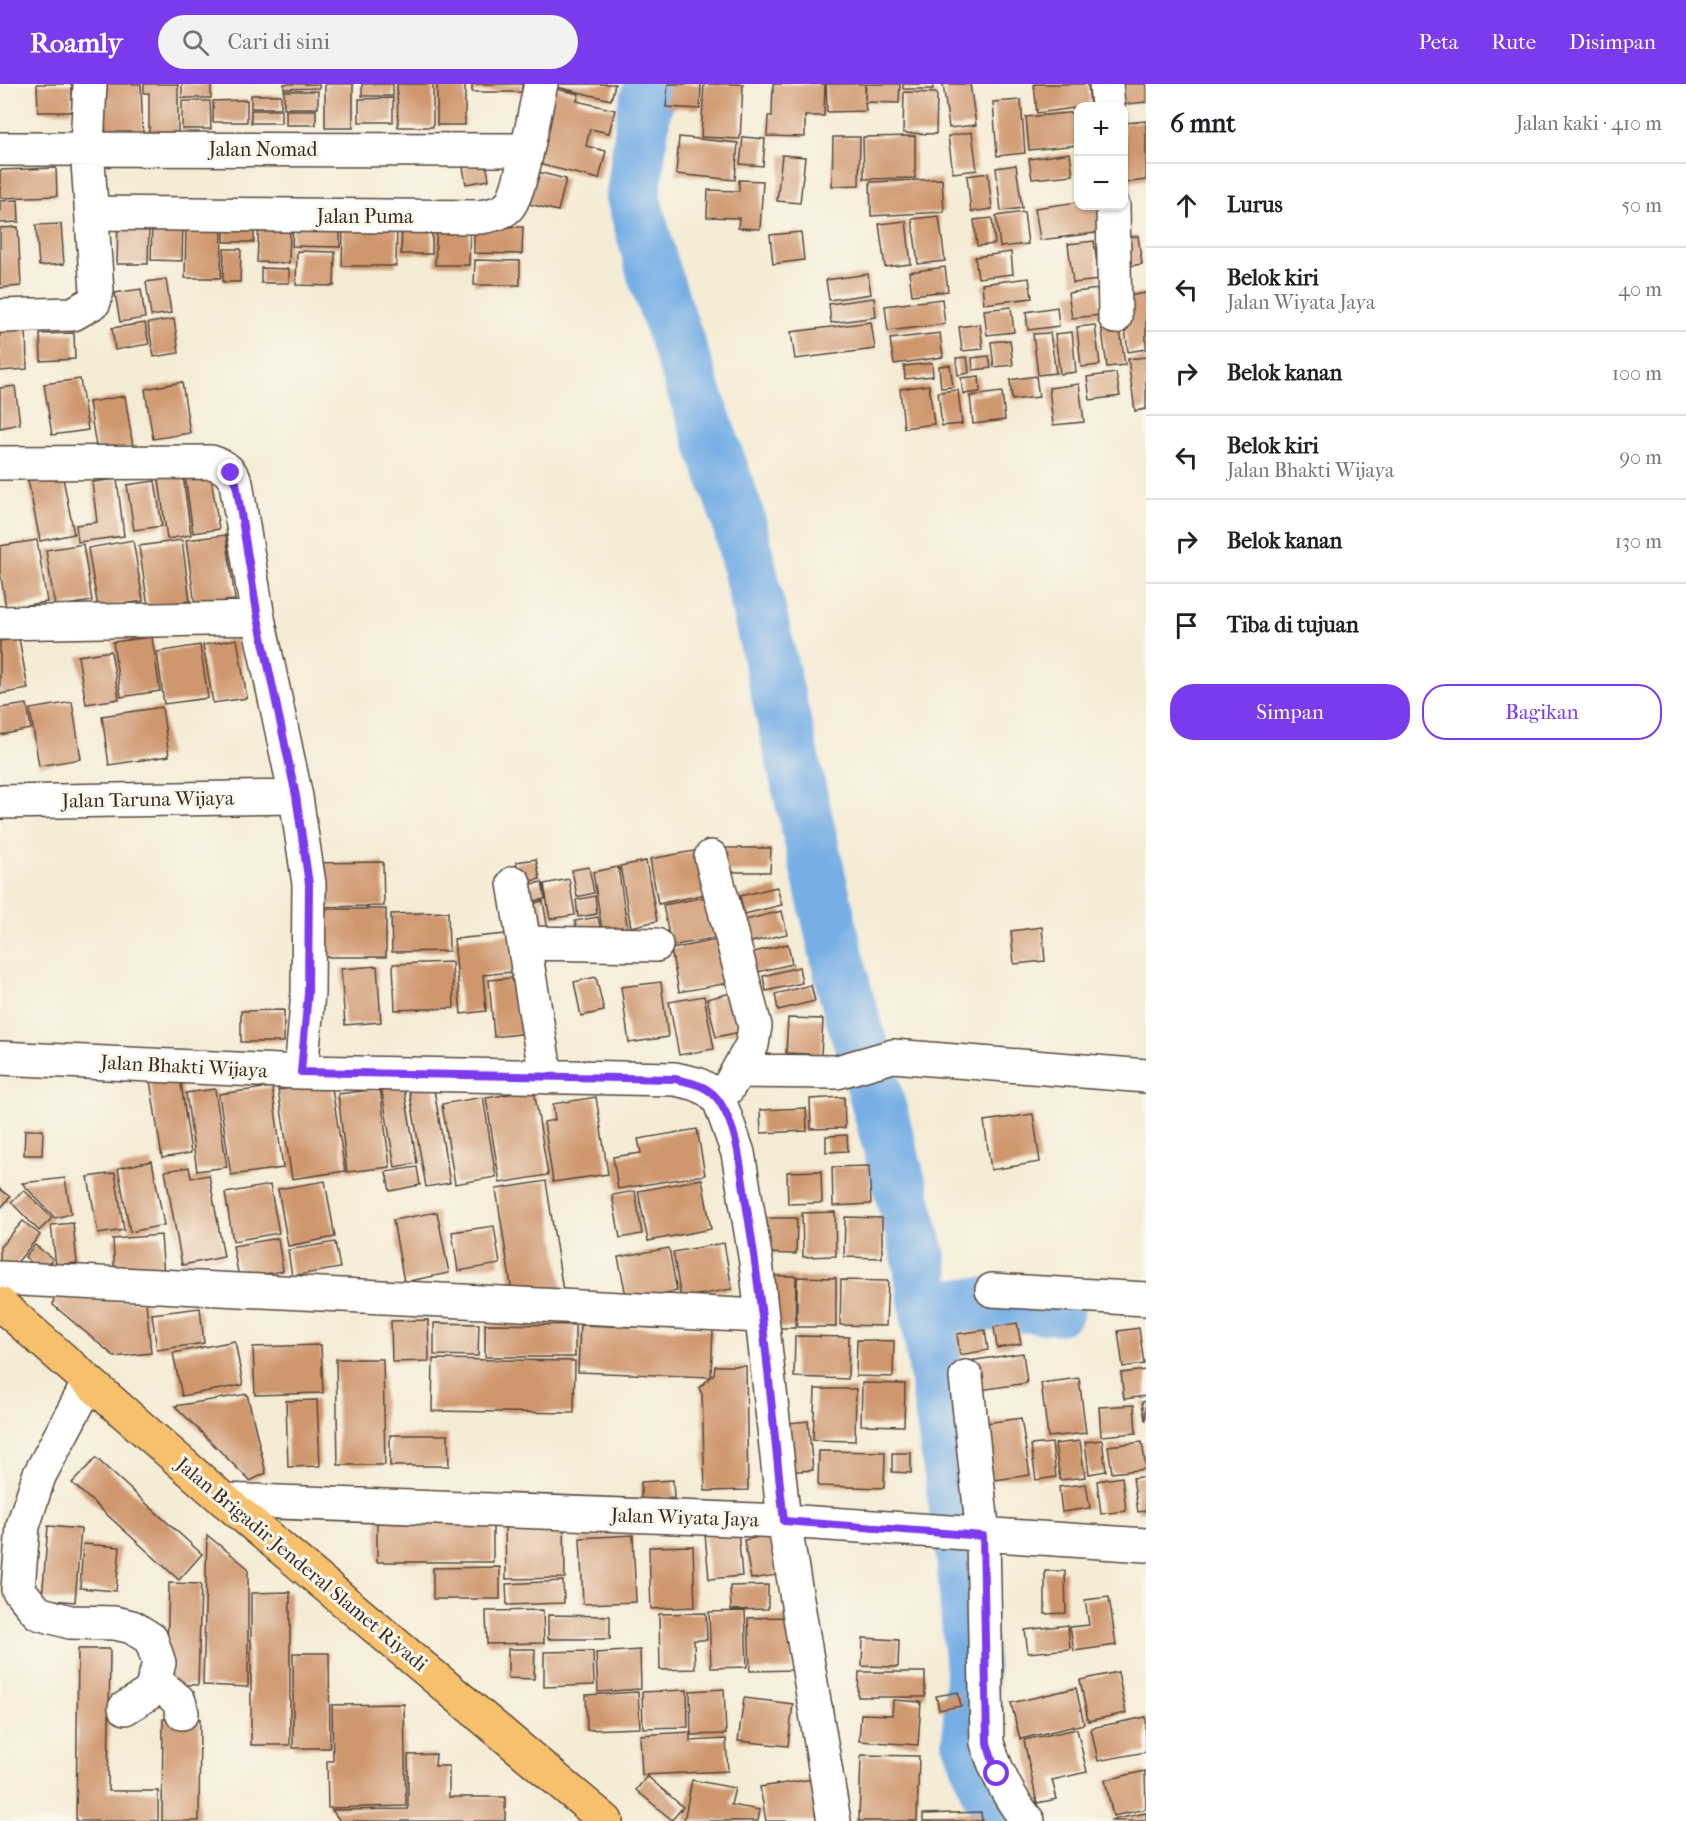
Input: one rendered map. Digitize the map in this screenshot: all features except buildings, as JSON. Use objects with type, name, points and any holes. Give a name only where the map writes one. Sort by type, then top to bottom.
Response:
[{"type":"main road","name":"Jalan Brigadir Jenderal Slamet Riyadi","points":[[0,1304],[224,1500],[606,1821]]},
{"type":"street","points":[[0,316],[73,314],[94,302],[97,291],[87,148],[90,84]]},
{"type":"street","name":"Jalan Puma","points":[[92,213],[481,216],[507,208],[512,201],[541,84]]},
{"type":"street","points":[[1106,84],[1108,102]]},
{"type":"street","name":"Jalan Nomad","points":[[0,149],[526,150]]},
{"type":"street","points":[[1113,210],[1116,316]]},
{"type":"street","points":[[0,463],[211,462],[224,466],[236,483],[258,618],[296,796],[309,884],[308,993],[301,1072]]},
{"type":"street","points":[[0,623],[258,618]]},
{"type":"street","name":"Jalan Taruna Wijaya","points":[[0,802],[296,796]]},
{"type":"street","points":[[711,857],[755,1026],[752,1045],[720,1102],[738,1153],[756,1262],[760,1316],[784,1521],[834,1821]]},
{"type":"street","points":[[514,883],[546,1077]]},
{"type":"street","points":[[525,944],[656,945]]},
{"type":"street","points":[[738,1071],[837,1072],[893,1056],[1146,1076]]},
{"type":"street","name":"Jalan Bhakti Wijaya","points":[[0,1058],[301,1072],[675,1079],[698,1084],[710,1091],[720,1102]]},
{"type":"street","points":[[0,1278],[760,1316]]},
{"type":"street","points":[[992,1290],[1146,1299]]},
{"type":"street","points":[[966,1377],[980,1535],[987,1743],[997,1774],[1013,1803],[1028,1821]]},
{"type":"street","points":[[89,1382],[39,1476],[23,1526],[18,1588],[38,1613],[70,1622],[115,1623],[132,1627],[151,1639],[159,1663],[151,1692],[124,1708]]},
{"type":"street","name":"Jalan Wiyata Jaya","points":[[224,1500],[784,1521],[1146,1545]]},
{"type":"street","points":[[154,1680],[179,1701],[182,1713]]},
{"type":"waterway","points":[[651,84],[644,111],[633,196],[654,274],[738,518],[845,992],[874,1088],[919,1258],[963,1557],[972,1673],[969,1740],[988,1792],[1014,1821]]},
{"type":"waterway","points":[[926,1306],[996,1304],[1058,1308]]},
{"type":"route","points":[[231,473],[236,483],[258,618],[296,796],[309,884],[308,993],[301,1072],[675,1079],[698,1084],[710,1091],[726,1113],[738,1153],[756,1262],[760,1316],[784,1521],[935,1530],[983,1536],[987,1743],[997,1774]]}]
